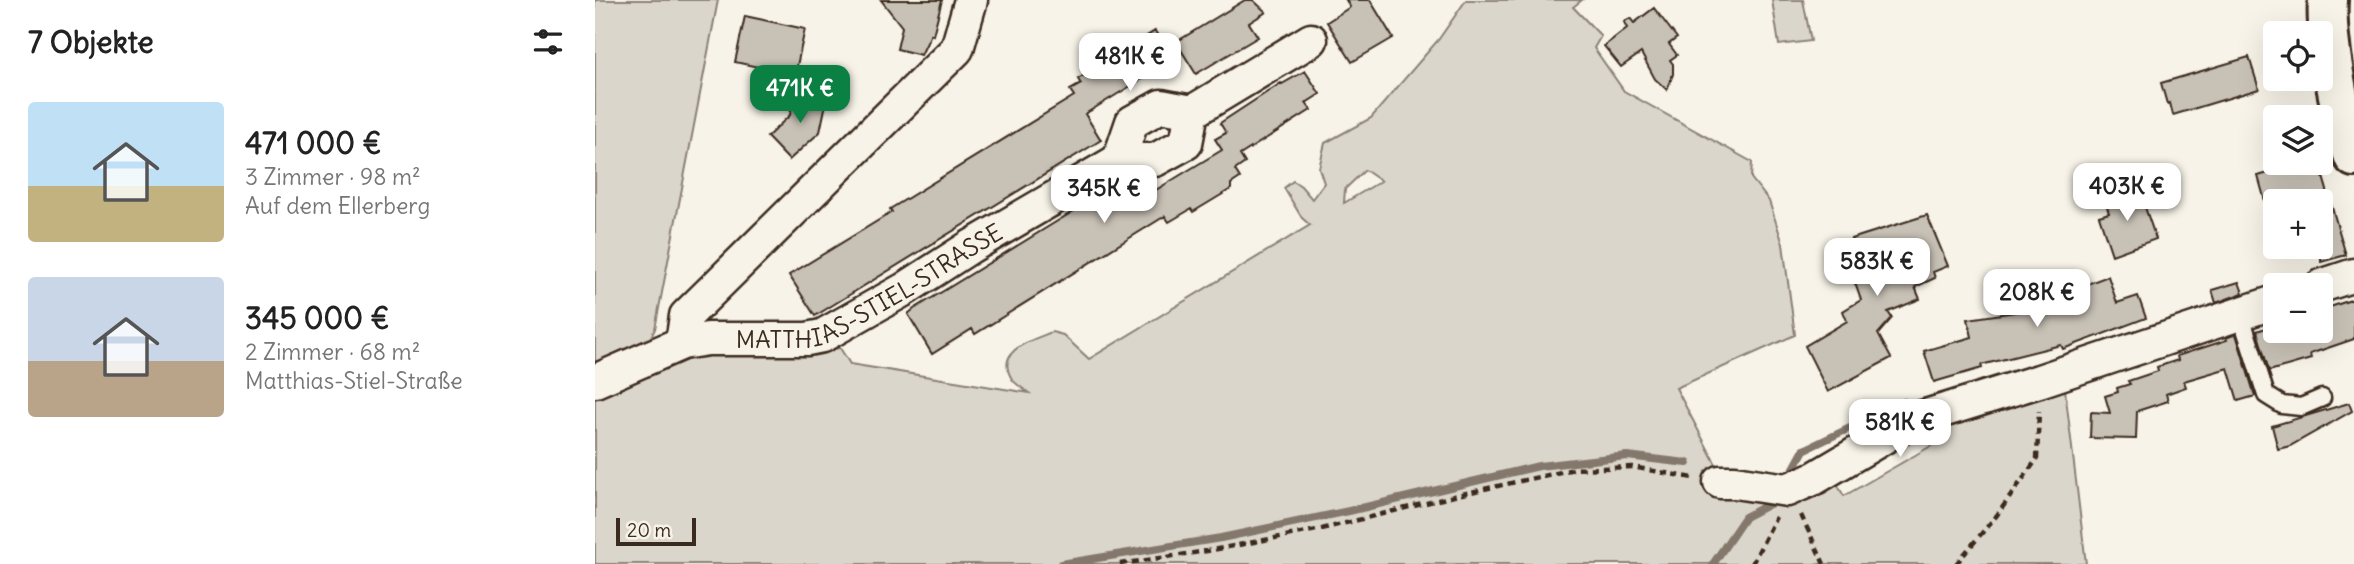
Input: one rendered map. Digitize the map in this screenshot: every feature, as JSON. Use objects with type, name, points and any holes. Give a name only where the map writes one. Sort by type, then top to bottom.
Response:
[{"type":"main road","points":[[2328,0],[2327,13],[2335,75],[2354,157]]},
{"type":"street","points":[[682,342],[686,316],[957,49],[971,0]]},
{"type":"street","points":[[1192,112],[1186,143],[1156,160],[1119,160],[1132,122],[1161,106],[1192,112],[1311,40]]},
{"type":"street","name":"MATTHIAS-STIEL-STRASSE","points":[[595,381],[682,342],[708,339],[807,339],[822,336],[1119,160]]},
{"type":"street","points":[[2333,282],[2354,275]]},
{"type":"street","points":[[1720,482],[1735,482],[1790,495],[1913,420],[2263,306]]},
{"type":"lane","points":[[2241,313],[2266,395],[2282,405],[2301,407],[2322,398]]},
{"type":"path","points":[[1956,564],[1997,515],[2038,459],[2039,381]]},
{"type":"path","points":[[1120,564],[1207,551],[1322,528],[1574,469],[1632,467],[1720,482]]},
{"type":"path","points":[[1752,564],[1790,495],[1824,564]]},
{"type":"shaded area","points":[[595,0],[718,0],[655,329],[645,349],[595,373]]},
{"type":"shaded area","points":[[1466,0],[1582,0],[1573,7],[1601,36],[1594,48],[1624,91],[1752,162],[1751,178],[1769,201],[1783,244],[1795,335],[1676,388],[1731,493],[1835,481],[1844,496],[1931,446],[1920,429],[2064,381],[2086,564],[595,564],[595,398],[637,381],[643,372],[684,353],[793,354],[840,348],[850,364],[1029,393],[1012,379],[1008,369],[1011,353],[1026,343],[1052,332],[1063,335],[1089,359],[1310,225],[1302,218],[1284,188],[1293,181],[1312,199],[1324,183],[1319,168],[1325,143],[1371,118],[1439,39]],"holes":[[[1365,170],[1381,181],[1344,203],[1345,189]]]},
{"type":"shaded area","points":[[1772,0],[1803,0],[1811,41],[1779,45]]},
{"type":"building","points":[[881,0],[942,0],[933,35],[931,34],[921,55],[897,49],[902,27]]},
{"type":"building","points":[[1245,0],[1253,0],[1266,12],[1249,23],[1258,37],[1196,74],[1176,42]]},
{"type":"building","points":[[1346,0],[1370,0],[1393,38],[1352,62],[1327,22],[1350,7]]},
{"type":"building","points":[[1654,8],[1677,38],[1669,44],[1677,55],[1670,60],[1673,74],[1667,90],[1655,79],[1641,53],[1621,67],[1604,46],[1627,28],[1624,22],[1630,18],[1634,23]]},
{"type":"building","points":[[745,16],[805,29],[795,75],[735,62]]},
{"type":"building","points":[[1155,31],[1173,60],[1085,114],[1101,140],[815,316],[789,275],[892,212],[890,209],[1074,96],[1070,90],[1081,84],[1078,79]]},
{"type":"building","points":[[2249,57],[2259,89],[2173,115],[2161,83]]},
{"type":"building","points":[[1305,71],[1320,94],[1306,103],[1311,110],[1240,155],[1245,163],[1235,170],[1240,178],[1231,184],[1231,189],[1193,212],[1191,209],[1169,222],[1165,216],[975,334],[972,329],[932,354],[908,314],[914,309],[1128,178],[1141,199],[1222,150],[1215,139],[1226,133],[1220,123],[1281,83]]},
{"type":"building","points":[[795,93],[827,99],[820,132],[789,160],[767,137],[790,115]]},
{"type":"building","points":[[2323,175],[2327,189],[2263,189],[2263,194],[2258,176]]},
{"type":"building","points":[[2139,190],[2156,239],[2112,255],[2099,216],[2109,213],[2105,201]]},
{"type":"building","points":[[2333,211],[2346,255],[2333,259]]},
{"type":"building","points":[[1927,215],[1948,266],[1933,272],[1935,278],[1915,287],[1920,299],[1888,312],[1892,318],[1878,334],[1891,358],[1828,392],[1805,346],[1847,321],[1843,311],[1861,300],[1850,269],[1860,265],[1851,239]]},
{"type":"building","points":[[2108,276],[2117,303],[2138,296],[2146,318],[2063,349],[2061,345],[1981,365],[1982,368],[1934,382],[1924,351],[1972,337],[1968,319],[2022,311],[2021,309],[2054,299],[2053,297]]},
{"type":"building","points":[[2239,282],[2243,293],[2216,303],[2212,290]]},
{"type":"building","points":[[2354,299],[2354,339],[2310,354],[2311,359],[2269,371],[2257,331],[2263,329],[2263,343],[2333,343],[2333,306]]},
{"type":"building","points":[[2236,334],[2255,396],[2238,401],[2228,368],[2184,381],[2186,387],[2166,394],[2168,401],[2137,411],[2136,439],[2090,438],[2091,412],[2110,413],[2105,396],[2118,392],[2117,388],[2130,384],[2128,381],[2158,371],[2157,367],[2178,360],[2177,356],[2227,340],[2226,338]]},
{"type":"building","points":[[2349,403],[2352,411],[2290,446],[2278,449],[2272,426]]},
{"type":"waterway","points":[[1788,479],[1804,450],[1904,402]]},
{"type":"waterway","points":[[1061,564],[1221,538],[1539,466],[1627,456],[1687,463]]},
{"type":"waterway","points":[[1713,564],[1745,517],[1779,499]]}]
